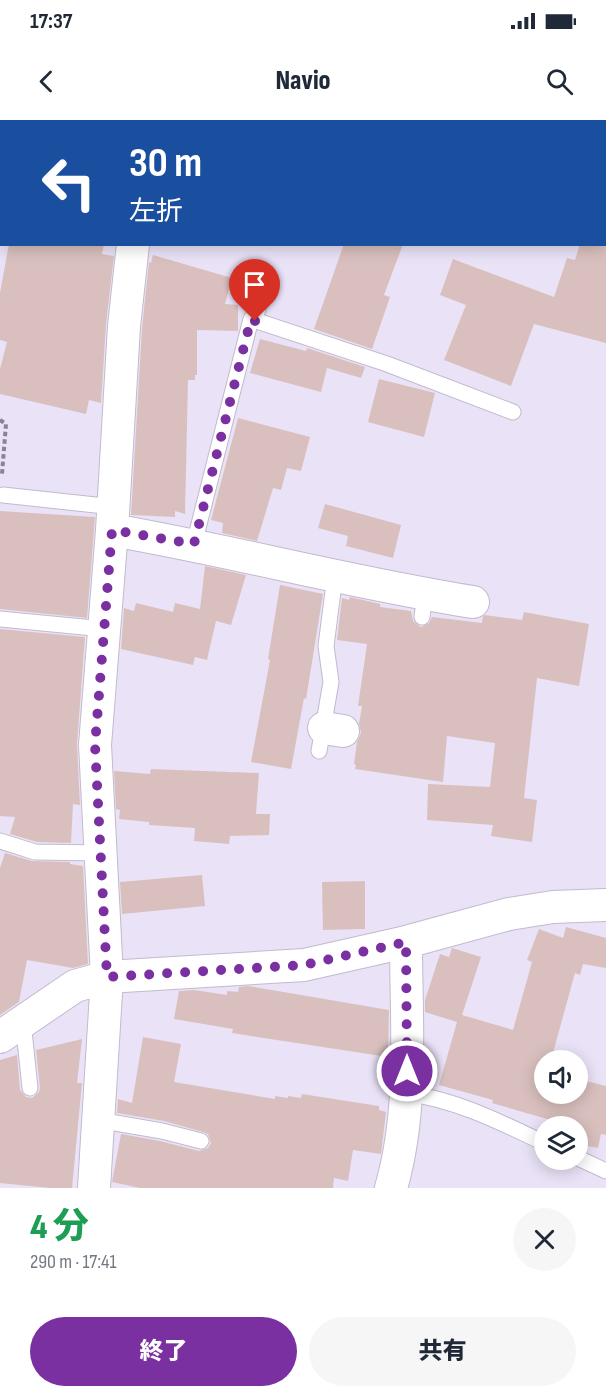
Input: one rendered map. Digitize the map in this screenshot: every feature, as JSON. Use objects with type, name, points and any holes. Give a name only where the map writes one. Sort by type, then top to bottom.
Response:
[{"type":"street","points":[[94,1188],[107,977],[95,745],[113,519],[124,326],[134,246]]},
{"type":"street","points":[[113,519],[194,544],[335,576],[424,606],[473,602]]},
{"type":"street","points":[[11,1029],[75,986],[107,977],[304,965],[406,942],[508,914],[553,907],[606,905]]},
{"type":"street","points":[[386,1181],[407,1093],[406,942]]},
{"type":"lane","points":[[255,321],[261,296]]},
{"type":"lane","points":[[194,544],[251,319],[387,364],[513,412]]},
{"type":"lane","points":[[3,495],[113,519]]},
{"type":"lane","points":[[329,736],[331,682],[326,646],[335,576]]},
{"type":"lane","points":[[0,619],[104,629]]},
{"type":"lane","points":[[0,841],[35,852],[100,853]]},
{"type":"lane","points":[[11,1029],[30,1088]]},
{"type":"lane","points":[[407,1093],[436,1097],[467,1107],[534,1138]]},
{"type":"lane","points":[[98,1120],[162,1131],[201,1141]]},
{"type":"lane","points":[[588,1163],[606,1171]]},
{"type":"path","points":[[0,420],[6,424],[0,491],[3,495]]},
{"type":"building","points":[[9,246],[104,246],[102,254],[114,256],[106,324],[101,403],[89,400],[86,414],[0,394],[0,369],[7,342],[0,340],[0,293]]},
{"type":"building","points":[[343,246],[402,246],[384,295],[390,297],[372,349],[314,329]]},
{"type":"building","points":[[579,246],[606,246],[606,343],[534,324],[511,386],[444,360],[466,305],[440,295],[453,259],[554,297],[567,258],[575,260]]},
{"type":"building","points":[[153,255],[232,278],[225,304],[238,305],[238,331],[197,330],[197,375],[195,375],[195,380],[188,380],[185,514],[175,511],[175,517],[131,515],[142,328],[149,262],[151,263]]},
{"type":"building","points":[[260,339],[306,351],[307,348],[365,367],[361,378],[327,368],[321,392],[250,373]]},
{"type":"building","points":[[379,379],[435,393],[424,437],[368,422]]},
{"type":"building","points":[[238,418],[310,437],[301,471],[287,468],[281,490],[273,488],[257,541],[222,533],[223,523],[211,520]]},
{"type":"building","points":[[325,504],[401,525],[393,558],[346,546],[348,536],[318,528]]},
{"type":"building","points":[[0,511],[95,517],[87,618],[0,609]]},
{"type":"building","points":[[205,566],[246,575],[231,625],[216,621],[207,660],[195,657],[193,665],[121,649],[124,608],[134,611],[136,603],[173,612],[175,603],[200,609]]},
{"type":"building","points":[[280,585],[323,594],[306,699],[304,698],[291,769],[251,762],[270,660],[268,659]]},
{"type":"building","points":[[350,597],[380,604],[380,607],[411,611],[413,621],[421,627],[429,623],[432,617],[482,623],[485,615],[522,620],[524,612],[589,624],[579,686],[537,678],[524,798],[537,800],[532,842],[491,836],[493,825],[427,820],[428,784],[490,787],[495,743],[447,736],[443,782],[355,769],[357,742],[361,733],[359,724],[362,706],[358,706],[367,644],[337,640],[342,598],[349,600]]},
{"type":"building","points":[[0,629],[85,637],[77,744],[80,805],[73,804],[71,843],[37,842],[10,834],[15,817],[0,816]]},
{"type":"building","points":[[151,769],[259,773],[256,814],[270,814],[269,835],[230,836],[229,844],[194,841],[195,828],[149,825],[149,822],[119,819],[120,810],[116,809],[114,771],[150,774]]},
{"type":"building","points":[[5,853],[32,861],[70,862],[70,864],[83,866],[88,964],[73,968],[27,960],[19,1002],[0,1015],[0,868]]},
{"type":"building","points":[[202,875],[205,906],[122,914],[120,882]]},
{"type":"building","points":[[365,881],[365,929],[323,930],[322,882]]},
{"type":"building","points":[[566,927],[606,938],[606,968],[583,964],[580,975],[575,973],[554,1050],[534,1050],[534,1104],[588,1104],[588,1082],[606,1086],[606,1135],[601,1134],[598,1148],[588,1146],[588,1116],[537,1116],[492,1103],[493,1100],[439,1085],[457,1022],[425,1012],[425,1000],[440,954],[449,957],[452,948],[481,957],[462,1015],[513,1030],[532,962],[527,960],[539,929],[563,938]]},
{"type":"building","points":[[248,986],[389,1010],[388,1057],[232,1033],[233,1029],[174,1019],[179,991],[194,990],[227,995],[227,991],[238,992],[239,987]]},
{"type":"building","points":[[143,1037],[181,1044],[174,1082],[275,1099],[275,1096],[301,1098],[302,1094],[379,1106],[379,1110],[386,1112],[381,1154],[353,1150],[348,1181],[334,1178],[333,1188],[140,1188],[112,1182],[121,1134],[199,1151],[208,1148],[211,1143],[208,1134],[203,1132],[164,1121],[117,1113],[118,1099],[132,1103]]},
{"type":"building","points":[[82,1039],[77,1083],[82,1083],[72,1188],[0,1183],[0,1060],[17,1055],[20,1090],[26,1097],[32,1098],[40,1088],[36,1050]]},
{"type":"route","points":[[255,321],[251,319],[194,544],[112,530],[95,745],[107,977],[304,965],[406,942],[407,1071]]}]
